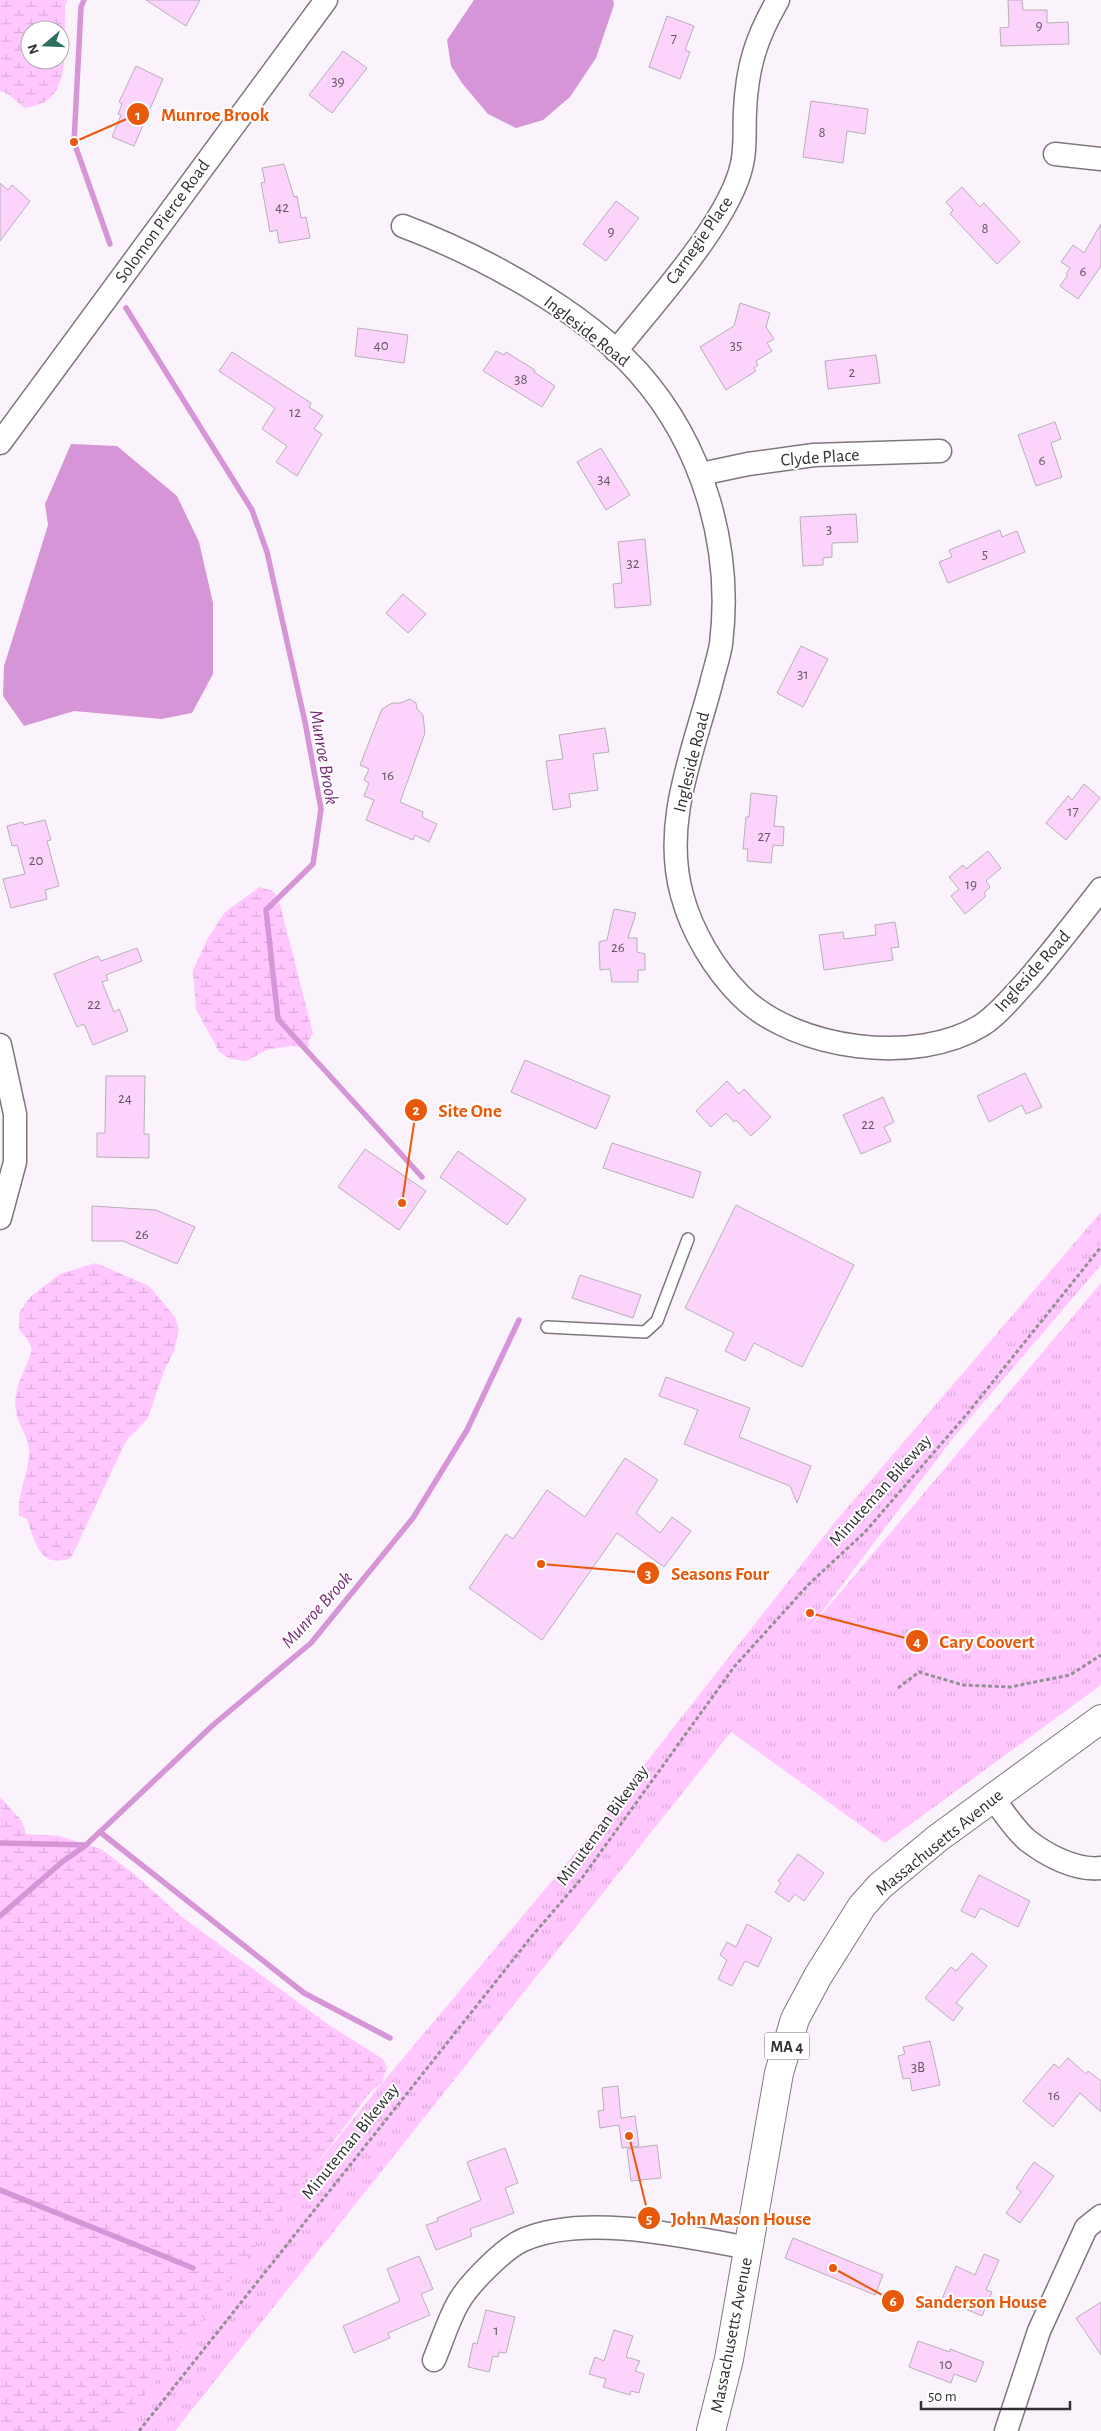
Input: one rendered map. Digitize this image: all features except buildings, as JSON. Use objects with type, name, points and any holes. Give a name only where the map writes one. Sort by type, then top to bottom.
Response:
[{"type":"main road","name":"Massachusetts Avenue","points":[[712,2431],[729,2358],[780,2073],[795,2019],[818,1976],[862,1906],[880,1886],[938,1838],[1101,1719]]},
{"type":"street","name":"Solomon Pierce Road","points":[[0,443],[75,344],[170,208],[326,0]]},
{"type":"street","name":"Carnegie Place","points":[[616,351],[694,252],[729,201],[743,163],[745,109],[750,64],[761,28],[778,0]]},
{"type":"street","points":[[1055,154],[1101,159]]},
{"type":"street","name":"Ingleside Road","points":[[403,226],[444,242],[513,278],[571,315],[616,351],[639,373],[665,408],[686,443],[701,474],[719,534],[722,591],[721,644],[678,802],[674,832],[676,863],[681,894],[689,918],[704,948],[742,997],[766,1016],[798,1031],[861,1046],[892,1049],[924,1046],[954,1038],[982,1025],[1007,1004],[1054,950],[1101,889]]},
{"type":"street","name":"Clyde Place","points":[[701,474],[748,464],[814,455],[940,451]]},
{"type":"street","points":[[0,1045],[15,1114],[15,1162],[0,1218]]},
{"type":"street","points":[[993,1798],[1026,1839],[1052,1856],[1089,1870],[1101,1868]]},
{"type":"street","points":[[1006,2431],[1039,2331],[1086,2228],[1101,2216]]},
{"type":"street","points":[[434,2360],[458,2303],[482,2272],[522,2240],[563,2229],[617,2228],[749,2248]]},
{"type":"lane","points":[[547,1327],[645,1332],[657,1321],[688,1239]]},
{"type":"path","name":"Minuteman Bikeway","points":[[139,2431],[532,1936],[582,1878],[734,1667],[810,1584],[866,1532],[967,1414],[1101,1247]]},
{"type":"path","points":[[898,1688],[919,1672],[963,1685],[1010,1687],[1070,1675],[1101,1655]]},
{"type":"green space","points":[[0,0],[67,0],[65,20],[20,20],[20,70],[63,70],[61,80],[56,90],[45,102],[25,108],[8,94],[0,91]]},
{"type":"green space","points":[[260,887],[273,891],[279,901],[313,1033],[308,1042],[309,1047],[291,1046],[266,1050],[247,1061],[230,1059],[219,1052],[196,1009],[193,970],[208,938],[225,912]]},
{"type":"green space","points":[[1101,1212],[1101,1265],[953,1438],[806,1633],[1101,1283],[1101,1685],[885,1843],[731,1732],[175,2431],[104,2431],[378,2088],[567,1863],[835,1522]]},
{"type":"green space","points":[[96,1263],[149,1286],[175,1317],[179,1329],[174,1351],[164,1371],[148,1418],[126,1441],[71,1558],[52,1560],[40,1552],[27,1519],[19,1516],[29,1447],[19,1422],[15,1403],[17,1388],[32,1350],[28,1340],[19,1330],[19,1313],[30,1297],[60,1274]]},
{"type":"green space","points":[[0,1797],[22,1821],[26,1834],[59,1836],[101,1849],[134,1874],[182,1917],[329,2025],[383,2059],[387,2067],[382,2083],[371,2091],[144,2397],[111,2431],[0,2431]]},
{"type":"shaded area","points":[[474,0],[613,0],[614,5],[596,58],[570,97],[543,120],[516,128],[488,114],[462,83],[451,66],[447,40]]},
{"type":"shaded area","points":[[71,444],[117,446],[177,496],[199,542],[213,603],[213,674],[192,713],[161,719],[74,711],[24,726],[3,696],[4,666],[48,525],[45,504]]},
{"type":"waterway","name":"Munroe Brook","points":[[84,0],[81,7],[74,142],[110,244]]},
{"type":"waterway","name":"Munroe Brook","points":[[126,308],[252,510],[267,552],[305,722],[321,809],[313,864],[266,910],[278,1019],[422,1177]]},
{"type":"waterway","name":"Munroe Brook","points":[[0,1843],[86,1845],[213,1725],[311,1643],[413,1518],[467,1430],[519,1320]]},
{"type":"waterway","points":[[100,1832],[304,1993],[390,2038]]},
{"type":"waterway","points":[[0,1916],[62,1862],[85,1846]]},
{"type":"waterway","points":[[0,2190],[193,2268]]},
{"type":"place","name":"Munroe Brook","points":[[74,142]]},
{"type":"place","name":"Site One","points":[[402,1203]]},
{"type":"place","name":"Seasons Four","points":[[541,1564]]},
{"type":"place","name":"Cary Coovert","points":[[810,1613]]},
{"type":"place","name":"John Mason House","points":[[629,2136]]},
{"type":"place","name":"Sanderson House","points":[[833,2268]]}]
